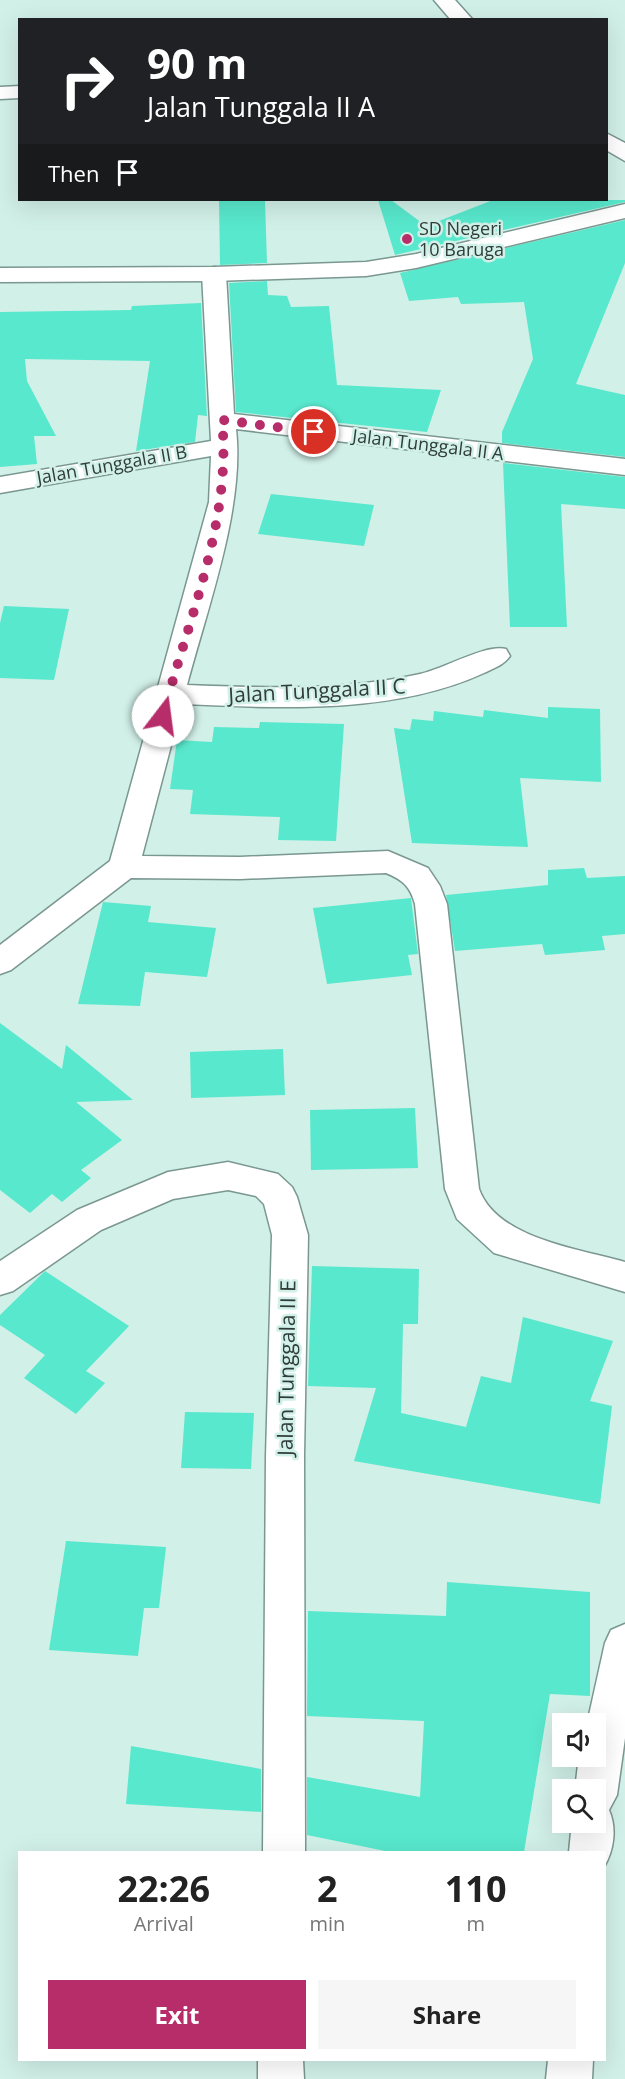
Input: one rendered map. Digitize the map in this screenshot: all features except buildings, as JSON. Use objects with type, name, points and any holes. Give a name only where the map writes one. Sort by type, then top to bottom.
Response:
[{"type":"street","points":[[444,0],[461,18]]},
{"type":"street","points":[[0,93],[18,92]]},
{"type":"street","points":[[608,141],[625,154]]},
{"type":"street","points":[[0,274],[214,274],[366,269],[416,261],[625,211]]},
{"type":"street","points":[[124,867],[222,502],[224,433],[214,274]]},
{"type":"street","name":"Jalan Tunggala II A","points":[[224,433],[625,467]]},
{"type":"street","name":"Jalan Tunggala II B","points":[[0,485],[224,433]]},
{"type":"street","name":"Jalan Tunggala II C","points":[[169,694],[238,697],[346,693],[418,686],[475,669],[496,657]]},
{"type":"street","points":[[0,962],[124,867],[240,868],[388,862],[410,870],[424,881],[431,904],[462,1189],[469,1209],[507,1243],[625,1277]]},
{"type":"street","name":"Jalan Tunggala II E","points":[[0,1280],[89,1220],[168,1186],[228,1176],[266,1184],[280,1197],[290,1235],[285,1456],[284,1851]]},
{"type":"street","points":[[597,1779],[625,1643]]},
{"type":"street","points":[[590,1851],[592,1833]]},
{"type":"street","points":[[281,2061],[281,2079]]},
{"type":"street","points":[[569,2079],[570,2061]]},
{"type":"place","name":"SD Negeri 10 Baruga","points":[[407,239]]},
{"type":"route","points":[[163,716],[222,502],[225,446],[222,420],[314,432]]}]
